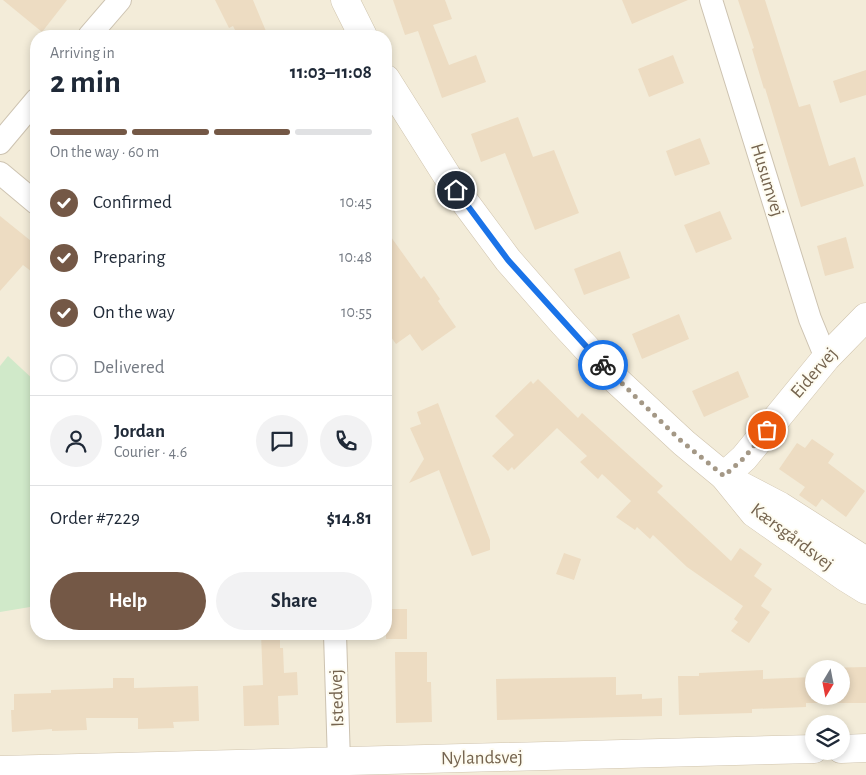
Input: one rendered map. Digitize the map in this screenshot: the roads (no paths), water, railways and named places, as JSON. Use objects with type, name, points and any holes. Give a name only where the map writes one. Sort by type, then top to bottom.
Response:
[{"type":"street","points":[[94,30],[120,0]]},
{"type":"street","points":[[345,0],[360,30]]},
{"type":"street","name":"Husumvej","points":[[711,0],[810,319],[826,358]]},
{"type":"street","name":"Kærsgårdsvej","points":[[392,89],[456,190],[508,260],[615,379],[679,439],[724,476],[780,506],[866,561]]},
{"type":"street","points":[[0,143],[30,107]]},
{"type":"street","points":[[0,173],[30,199]]},
{"type":"street","name":"Eidervej","points":[[724,476],[744,458],[826,358],[866,317]]},
{"type":"street","name":"Kærsgårdsvej","points":[[724,476],[754,513],[866,590]]},
{"type":"street","name":"Istedvej","points":[[335,640],[339,762]]},
{"type":"street","points":[[850,748],[866,748]]},
{"type":"street","name":"Nylandsvej","points":[[0,770],[805,749]]}]
